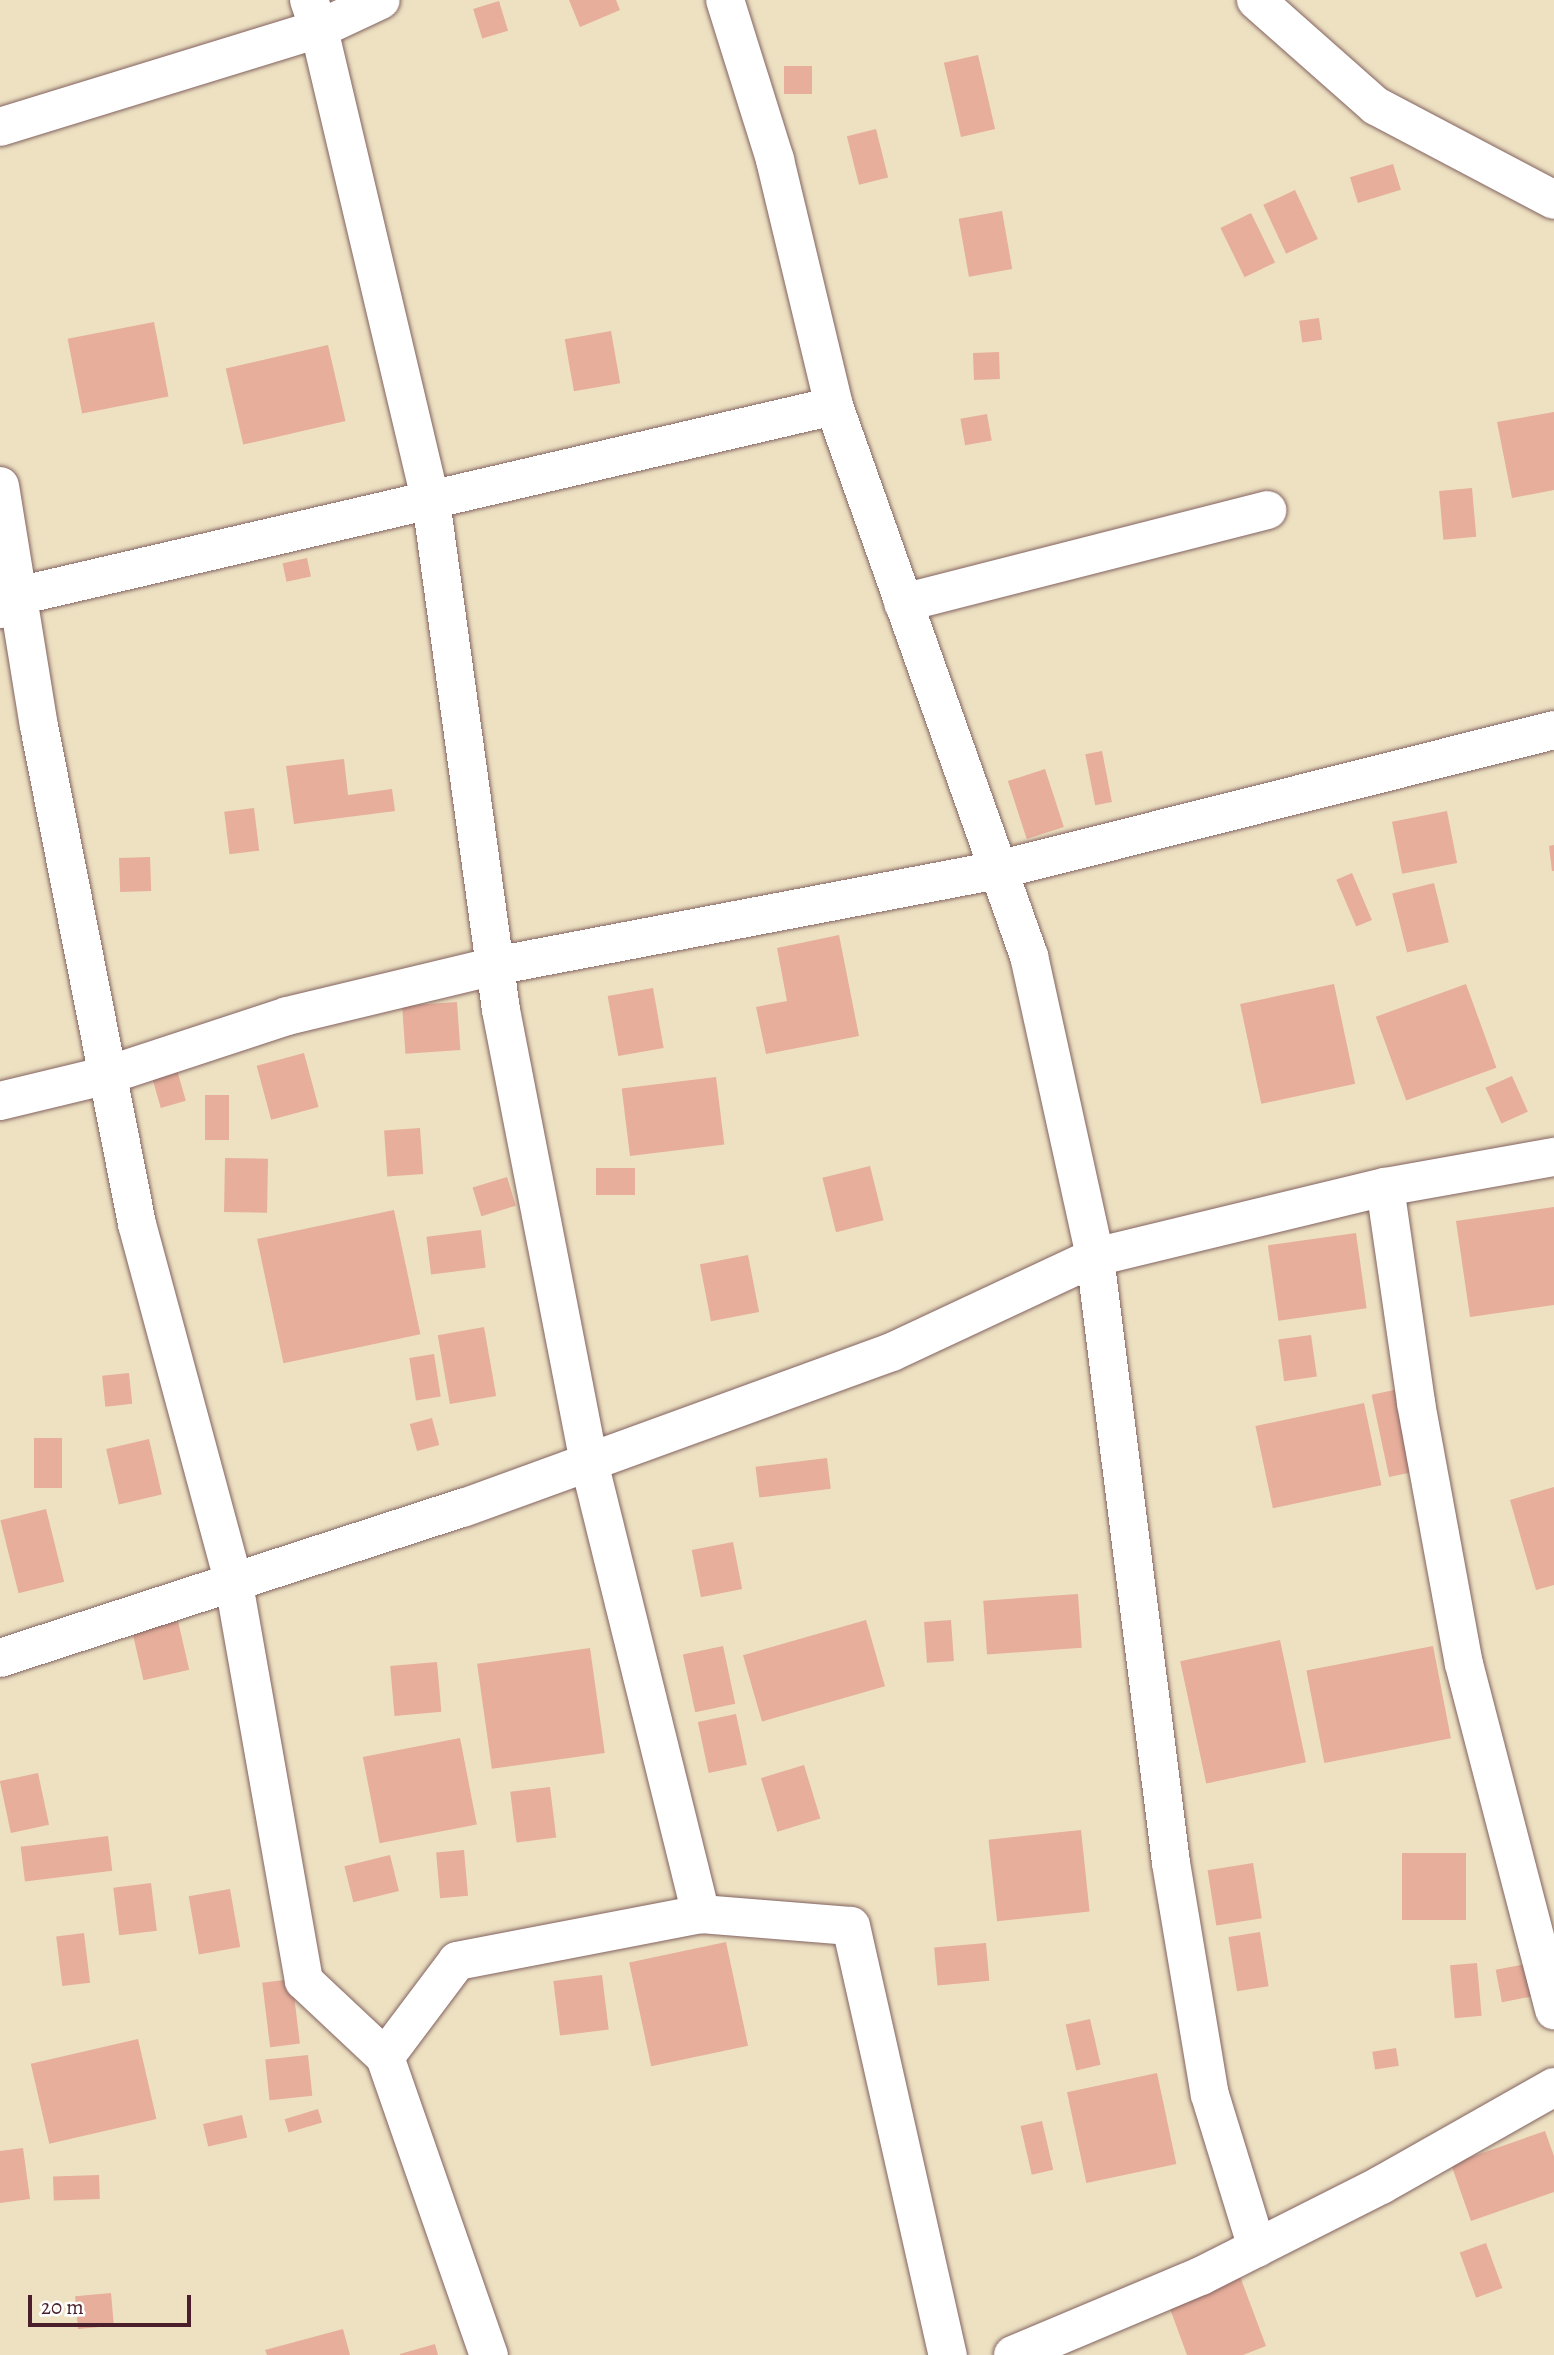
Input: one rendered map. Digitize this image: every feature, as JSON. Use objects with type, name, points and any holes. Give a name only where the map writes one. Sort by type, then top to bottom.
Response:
[{"type":"street","points":[[0,127],[314,15],[381,0]]},
{"type":"street","points":[[725,0],[775,160],[834,406],[1029,956],[1095,1257],[1171,1863],[1210,2095],[1257,2248]]},
{"type":"street","points":[[1256,0],[1376,106],[1554,200]]},
{"type":"street","points":[[314,15],[432,501],[495,965],[589,1462],[701,1914]]},
{"type":"street","points":[[9,603],[834,406]]},
{"type":"street","points":[[0,486],[9,603],[39,726],[137,1224],[234,1584],[304,1981],[385,2057],[489,2355]]},
{"type":"street","points":[[903,603],[1267,510]]},
{"type":"street","points":[[0,1101],[108,1075],[287,1016],[495,965],[998,870],[1554,730]]},
{"type":"street","points":[[0,1658],[463,1508],[892,1352],[1095,1257],[1385,1187],[1554,1157]]},
{"type":"street","points":[[1385,1187],[1416,1403],[1464,1664],[1554,2010]]},
{"type":"street","points":[[385,2057],[457,1961],[701,1914],[851,1926],[948,2355]]},
{"type":"street","points":[[1021,2353],[1201,2276],[1381,2185],[1554,2087]]},
{"type":"building","points":[[569,0],[616,0],[620,10],[580,27]]},
{"type":"building","points":[[499,1],[508,31],[482,39],[473,9]]},
{"type":"building","points":[[978,55],[995,129],[961,137],[944,63]]},
{"type":"building","points":[[784,66],[812,66],[812,94],[784,94]]},
{"type":"building","points":[[876,129],[888,178],[859,185],[847,136]]},
{"type":"building","points":[[1393,164],[1401,190],[1358,203],[1350,177]]},
{"type":"building","points":[[1295,190],[1318,239],[1286,254],[1263,205]]},
{"type":"building","points":[[1002,211],[1012,269],[969,277],[959,219]]},
{"type":"building","points":[[1251,213],[1275,262],[1245,277],[1220,228]]},
{"type":"building","points":[[1319,318],[1322,340],[1302,343],[1299,321]]},
{"type":"building","points":[[154,322],[169,397],[82,413],[68,339]]},
{"type":"building","points":[[611,331],[620,383],[574,391],[565,339]]},
{"type":"building","points":[[328,345],[346,421],[243,445],[226,369]]},
{"type":"building","points":[[999,352],[1000,379],[974,380],[973,353]]},
{"type":"building","points":[[1554,412],[1554,490],[1512,498],[1497,422]]},
{"type":"building","points":[[987,414],[992,441],[965,445],[960,419]]},
{"type":"building","points":[[1472,488],[1476,537],[1443,540],[1439,491]]},
{"type":"building","points":[[307,558],[311,577],[286,582],[283,563]]},
{"type":"building","points":[[1102,751],[1112,802],[1095,805],[1085,754]]},
{"type":"building","points":[[344,759],[348,795],[392,789],[395,811],[294,824],[286,766]]},
{"type":"building","points":[[1045,769],[1064,827],[1027,839],[1008,781]]},
{"type":"building","points":[[254,808],[259,851],[229,854],[224,812]]},
{"type":"building","points":[[1447,811],[1457,863],[1402,874],[1392,822]]},
{"type":"building","points":[[1554,845],[1554,871],[1552,871],[1549,846]]},
{"type":"building","points":[[150,857],[151,891],[120,892],[119,858]]},
{"type":"building","points":[[1352,873],[1372,920],[1356,927],[1336,880]]},
{"type":"building","points":[[1434,883],[1449,942],[1407,953],[1392,893]]},
{"type":"building","points":[[839,935],[859,1036],[766,1054],[756,1007],[787,1001],[777,948]]},
{"type":"building","points":[[1334,984],[1355,1084],[1261,1104],[1240,1004]]},
{"type":"building","points":[[1466,984],[1496,1068],[1406,1100],[1376,1017]]},
{"type":"building","points":[[653,988],[664,1048],[618,1056],[608,996]]},
{"type":"building","points":[[457,1002],[460,1050],[405,1054],[402,1006]]},
{"type":"building","points":[[304,1053],[318,1107],[271,1120],[257,1066]]},
{"type":"building","points":[[177,1070],[186,1101],[161,1108],[152,1077]]},
{"type":"building","points":[[1512,1076],[1528,1112],[1501,1123],[1486,1088]]},
{"type":"building","points":[[716,1077],[724,1144],[630,1156],[622,1089]]},
{"type":"building","points":[[205,1095],[229,1095],[229,1140],[205,1140]]},
{"type":"building","points":[[420,1128],[423,1174],[387,1176],[384,1131]]},
{"type":"building","points":[[225,1158],[268,1159],[267,1213],[224,1212]]},
{"type":"building","points":[[870,1166],[884,1220],[836,1232],[822,1178]]},
{"type":"building","points":[[596,1168],[635,1168],[635,1195],[596,1195]]},
{"type":"building","points":[[507,1177],[516,1206],[481,1216],[473,1188]]},
{"type":"building","points":[[1554,1207],[1554,1305],[1470,1317],[1456,1221]]},
{"type":"building","points":[[394,1210],[420,1334],[283,1363],[257,1239]]},
{"type":"building","points":[[481,1230],[486,1268],[431,1274],[426,1237]]},
{"type":"building","points":[[1356,1233],[1367,1308],[1278,1321],[1268,1245]]},
{"type":"building","points":[[748,1255],[759,1312],[711,1321],[700,1264]]},
{"type":"building","points":[[484,1327],[496,1396],[450,1404],[438,1335]]},
{"type":"building","points":[[1311,1335],[1317,1377],[1284,1381],[1278,1340]]},
{"type":"building","points":[[434,1354],[441,1396],[416,1400],[409,1358]]},
{"type":"building","points":[[129,1373],[132,1404],[105,1407],[102,1376]]},
{"type":"building","points":[[1399,1389],[1416,1471],[1389,1477],[1372,1395]]},
{"type":"building","points":[[1364,1403],[1381,1485],[1273,1508],[1255,1426]]},
{"type":"building","points":[[432,1418],[439,1445],[417,1451],[410,1424]]},
{"type":"building","points":[[34,1438],[62,1438],[62,1488],[34,1488]]},
{"type":"building","points":[[149,1439],[162,1495],[119,1504],[106,1449]]},
{"type":"building","points":[[827,1458],[831,1489],[759,1498],[756,1467]]},
{"type":"building","points":[[1554,1487],[1554,1585],[1536,1590],[1510,1500]]},
{"type":"building","points":[[46,1509],[64,1582],[19,1593],[0,1520]]},
{"type":"building","points":[[733,1542],[742,1589],[701,1597],[692,1550]]},
{"type":"building","points":[[1078,1594],[1082,1648],[987,1654],[983,1601]]},
{"type":"building","points":[[866,1620],[885,1686],[762,1722],[743,1655]]},
{"type":"building","points":[[951,1620],[954,1661],[927,1663],[924,1622]]},
{"type":"building","points":[[178,1621],[189,1670],[143,1680],[132,1632]]},
{"type":"building","points":[[1280,1640],[1306,1762],[1206,1783],[1180,1661]]},
{"type":"building","points":[[723,1646],[735,1704],[695,1712],[683,1655]]},
{"type":"building","points":[[1433,1646],[1451,1738],[1324,1763],[1306,1671]]},
{"type":"building","points":[[590,1648],[605,1753],[492,1769],[477,1664]]},
{"type":"building","points":[[437,1662],[441,1712],[395,1716],[390,1666]]},
{"type":"building","points":[[736,1714],[747,1765],[709,1773],[698,1722]]},
{"type":"building","points":[[460,1738],[477,1824],[380,1843],[363,1757]]},
{"type":"building","points":[[804,1765],[820,1819],[777,1832],[761,1778]]},
{"type":"building","points":[[38,1773],[49,1825],[11,1833],[0,1781]]},
{"type":"building","points":[[550,1787],[556,1838],[517,1842],[510,1792]]},
{"type":"building","points":[[1081,1830],[1090,1912],[997,1921],[989,1840]]},
{"type":"building","points":[[108,1836],[112,1871],[25,1881],[21,1847]]},
{"type":"building","points":[[464,1850],[468,1896],[440,1898],[436,1852]]},
{"type":"building","points":[[1402,1853],[1466,1853],[1466,1920],[1402,1920]]},
{"type":"building","points":[[390,1855],[399,1891],[353,1902],[344,1866]]},
{"type":"building","points":[[1253,1863],[1262,1918],[1216,1926],[1208,1870]]},
{"type":"building","points":[[151,1883],[157,1931],[119,1935],[113,1888]]},
{"type":"building","points":[[230,1889],[240,1947],[199,1954],[189,1896]]},
{"type":"building","points":[[1260,1932],[1269,1986],[1237,1991],[1228,1937]]},
{"type":"building","points":[[84,1933],[90,1983],[62,1986],[56,1936]]},
{"type":"building","points":[[726,1942],[748,2046],[651,2066],[629,1963]]},
{"type":"building","points":[[986,1943],[989,1981],[938,1985],[934,1948]]},
{"type":"building","points":[[1477,1963],[1482,2016],[1455,2018],[1450,1965]]},
{"type":"building","points":[[1531,1963],[1537,1995],[1502,2002],[1496,1970]]},
{"type":"building","points":[[602,1975],[609,2030],[560,2036],[553,1981]]},
{"type":"building","points":[[292,1979],[300,2044],[270,2047],[262,1983]]},
{"type":"building","points":[[1090,2019],[1101,2065],[1076,2070],[1066,2025]]},
{"type":"building","points":[[138,2039],[156,2119],[49,2144],[31,2064]]},
{"type":"building","points":[[1396,2048],[1399,2066],[1375,2070],[1372,2052]]},
{"type":"building","points":[[308,2055],[312,2096],[270,2100],[265,2059]]},
{"type":"building","points":[[1157,2073],[1176,2164],[1086,2183],[1067,2092]]},
{"type":"building","points":[[318,2109],[322,2122],[289,2133],[285,2119]]},
{"type":"building","points":[[242,2115],[247,2137],[208,2146],[203,2124]]},
{"type":"building","points":[[1042,2121],[1053,2170],[1032,2175],[1021,2126]]},
{"type":"building","points":[[1545,2131],[1554,2156],[1554,2192],[1471,2221],[1451,2164]]},
{"type":"building","points":[[23,2148],[30,2199],[0,2203],[0,2151]]},
{"type":"building","points":[[99,2175],[100,2199],[54,2201],[53,2177]]},
{"type":"building","points":[[1486,2243],[1502,2288],[1476,2298],[1460,2253]]},
{"type":"building","points":[[1238,2271],[1266,2346],[1243,2355],[1187,2355],[1166,2298]]},
{"type":"building","points":[[111,2293],[114,2326],[78,2329],[75,2296]]},
{"type":"building","points":[[343,2329],[350,2355],[267,2355],[265,2350]]},
{"type":"building","points":[[435,2344],[438,2355],[400,2355],[400,2354]]}]
